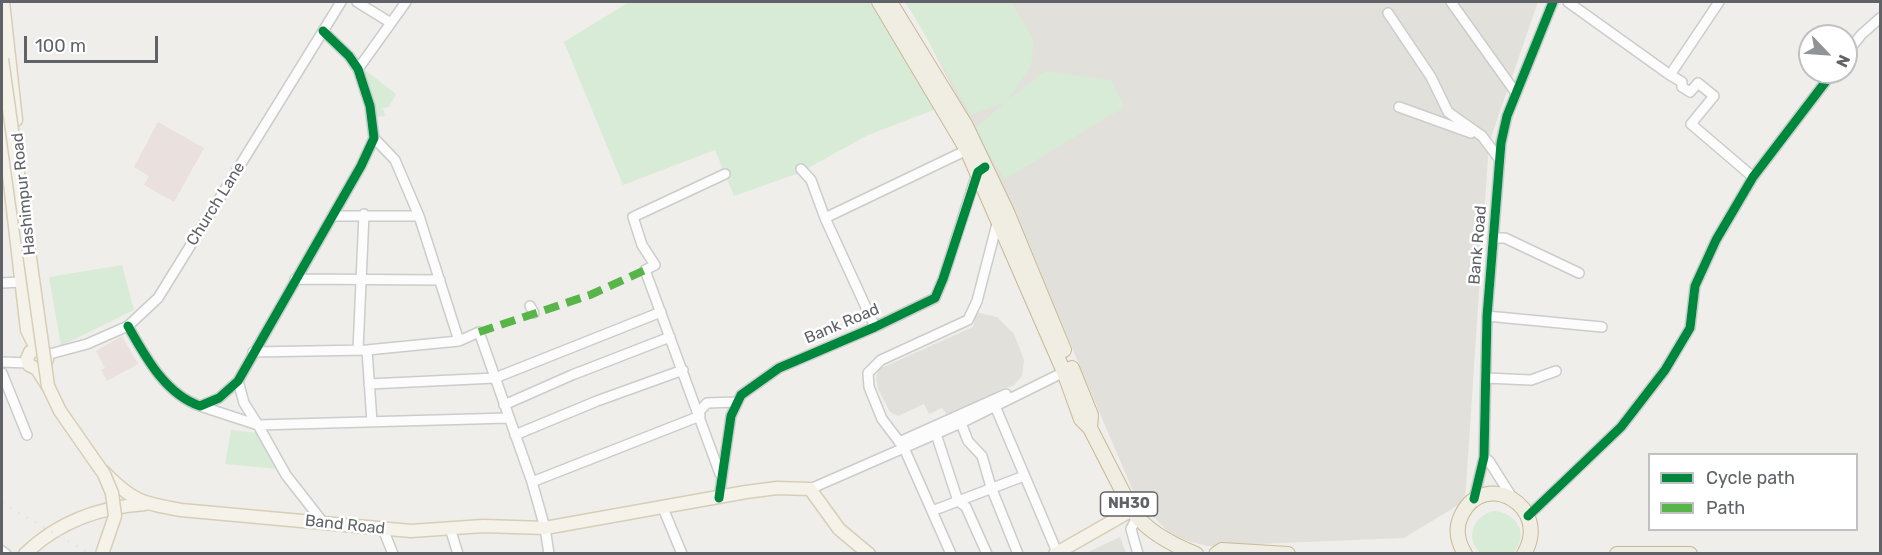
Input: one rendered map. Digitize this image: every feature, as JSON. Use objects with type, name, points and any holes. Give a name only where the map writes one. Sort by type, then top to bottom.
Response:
[{"type":"highway","name":"NH30","points":[[879,2],[967,150],[981,169],[998,220],[1064,372],[1081,419],[1090,428],[1135,514],[1168,541],[1196,554]]},
{"type":"highway","points":[[890,2],[966,126],[981,169],[1007,212],[1091,415],[1090,428]]},
{"type":"highway","points":[[1465,554],[1457,532],[1459,519],[1465,508],[1474,500],[1494,494],[1513,499],[1528,516],[1531,526],[1530,551]]},
{"type":"highway","points":[[1216,554],[1222,550],[1288,554]]},
{"type":"highway","points":[[1617,554],[1690,554]]},
{"type":"main road","name":"Hashimpur Road","points":[[3,2],[42,353]]},
{"type":"main road","points":[[2,59],[48,386],[60,411],[104,474],[112,493],[115,516],[102,554]]},
{"type":"main road","points":[[2,114],[5,174],[27,330],[42,353],[45,365],[33,366]]},
{"type":"main road","name":"Band Road","points":[[33,366],[91,458],[118,487],[139,502],[181,510],[322,521],[383,529],[483,526],[545,528],[777,488],[810,489]]},
{"type":"main road","points":[[810,489],[839,529],[870,554]]},
{"type":"main road","points":[[25,554],[44,535],[80,517],[118,506],[147,504]]},
{"type":"main road","points":[[1056,553],[1135,514]]},
{"type":"street","name":"Church Lane","points":[[42,353],[87,344],[128,326],[158,298],[341,2]]},
{"type":"street","points":[[357,2],[391,23]]},
{"type":"street","points":[[358,69],[406,2]]},
{"type":"street","points":[[1450,2],[1516,93]]},
{"type":"street","name":"Bank Road","points":[[1474,500],[1484,458],[1487,316],[1500,160],[1507,116],[1553,2]]},
{"type":"street","points":[[1568,2],[1682,82],[1682,87],[1690,92],[1698,83],[1714,96],[1691,124],[1753,177]]},
{"type":"street","points":[[1670,75],[1719,2]]},
{"type":"street","points":[[1388,13],[1431,77],[1448,112],[1482,136],[1500,160]]},
{"type":"street","points":[[1858,39],[1881,18]]},
{"type":"street","points":[[200,406],[219,398],[238,381],[361,166],[374,138],[370,106],[358,69],[349,56],[323,31]]},
{"type":"street","points":[[1528,516],[1622,427],[1665,370],[1690,328],[1695,286],[1716,240],[1753,177],[1824,84]]},
{"type":"street","points":[[1399,107],[1482,136]]},
{"type":"street","points":[[374,138],[395,160],[419,216],[459,341]]},
{"type":"street","points":[[825,218],[967,150]]},
{"type":"street","points":[[801,169],[811,180],[825,218],[875,327]]},
{"type":"street","name":"Bank Road","points":[[736,402],[754,383],[779,368],[875,327],[935,298],[981,169]]},
{"type":"street","points":[[720,476],[645,270],[655,265],[642,246],[633,218],[726,174]]},
{"type":"street","points":[[332,216],[364,214],[419,216]]},
{"type":"street","points":[[364,214],[360,281],[363,350],[372,422]]},
{"type":"street","points":[[951,554],[901,445],[882,419],[869,387],[868,373],[881,360],[968,320],[977,301],[998,220]]},
{"type":"street","points":[[1494,238],[1505,238],[1579,273]]},
{"type":"street","points":[[295,279],[440,280]]},
{"type":"street","points":[[2,283],[21,282]]},
{"type":"street","points":[[369,384],[495,378],[661,312]]},
{"type":"street","points":[[1487,316],[1602,327]]},
{"type":"street","points":[[128,326],[147,360],[168,384],[190,403],[258,425],[508,418]]},
{"type":"street","points":[[253,352],[363,350],[459,341],[479,332],[532,483],[545,528],[549,554]]},
{"type":"street","points":[[504,405],[572,375],[670,337]]},
{"type":"street","points":[[2,362],[33,366]]},
{"type":"street","points":[[516,435],[597,401],[682,370]]},
{"type":"street","points":[[1486,378],[1531,380],[1556,371]]},
{"type":"street","points":[[901,445],[961,423],[1064,372]]},
{"type":"street","points":[[2,373],[27,435]]},
{"type":"street","points":[[810,489],[1037,380]]},
{"type":"street","points":[[238,381],[244,403],[286,475],[322,521]]},
{"type":"street","points":[[532,483],[699,415],[707,403],[736,402],[720,476],[718,498]]},
{"type":"street","points":[[995,406],[1056,553]]},
{"type":"street","points":[[961,423],[968,441],[982,456],[991,488],[1018,554]]},
{"type":"street","points":[[936,434],[958,501],[966,507],[987,554]]},
{"type":"street","points":[[1484,458],[1489,461],[1513,499]]},
{"type":"street","points":[[932,511],[1023,476]]},
{"type":"street","points":[[663,508],[682,554]]},
{"type":"street","points":[[1135,514],[1131,529],[1138,554]]},
{"type":"street","points":[[450,528],[458,554]]},
{"type":"street","points":[[383,529],[393,554]]},
{"type":"street","points":[[2,550],[6,554]]},
{"type":"shaded area","points":[[905,2],[1538,2],[1489,143],[1465,501],[1404,538],[1207,546],[1173,537],[1136,498],[1009,200],[921,26]]},
{"type":"shaded area","points":[[158,122],[204,148],[174,202],[144,185],[149,176],[134,167]]},
{"type":"shaded area","points":[[976,312],[997,317],[1014,334],[1024,360],[1022,376],[1013,386],[1000,389],[993,397],[969,405],[949,417],[942,408],[929,414],[924,404],[898,416],[890,412],[878,389],[876,378],[879,369],[973,327]]},
{"type":"shaded area","points":[[122,336],[138,364],[107,381],[101,370],[105,368],[96,351]]},
{"type":"shaded area","points":[[1120,537],[1126,553],[1086,553]]},
{"type":"green space","points":[[629,2],[879,2],[939,108],[868,135],[799,173],[734,196],[715,150],[623,185],[564,42]]},
{"type":"green space","points":[[906,2],[1011,2],[1034,40],[1031,66],[1007,101],[1045,71],[1111,80],[1124,107],[1005,179],[973,130],[1006,102],[971,115]]},
{"type":"green space","points":[[365,70],[396,94],[389,107],[383,108],[385,116],[378,117]]},
{"type":"green space","points":[[122,265],[134,310],[61,346],[49,277]]},
{"type":"green space","points":[[231,430],[257,433],[278,469],[225,464]]},
{"type":"green space","points":[[1493,511],[1509,515],[1518,526],[1520,539],[1513,553],[1480,553],[1475,547],[1473,528],[1480,518]]},
{"type":"railway","points":[[2,503],[90,554]]},
{"type":"marked path","points":[[479,332],[590,295],[645,270]]},
{"type":"cycle path","points":[[1474,499],[1484,457],[1487,316],[1501,143],[1507,116],[1553,2]]},
{"type":"cycle path","points":[[128,326],[157,373],[176,393],[188,400],[200,406],[219,398],[238,381],[361,166],[374,138],[370,106],[358,69],[349,56],[323,31]]},
{"type":"cycle path","points":[[1528,516],[1621,427],[1665,370],[1690,328],[1695,286],[1716,240],[1753,177],[1824,84]]},
{"type":"cycle path","points":[[719,498],[731,416],[741,395],[779,368],[875,327],[935,298],[978,172],[985,167]]}]
